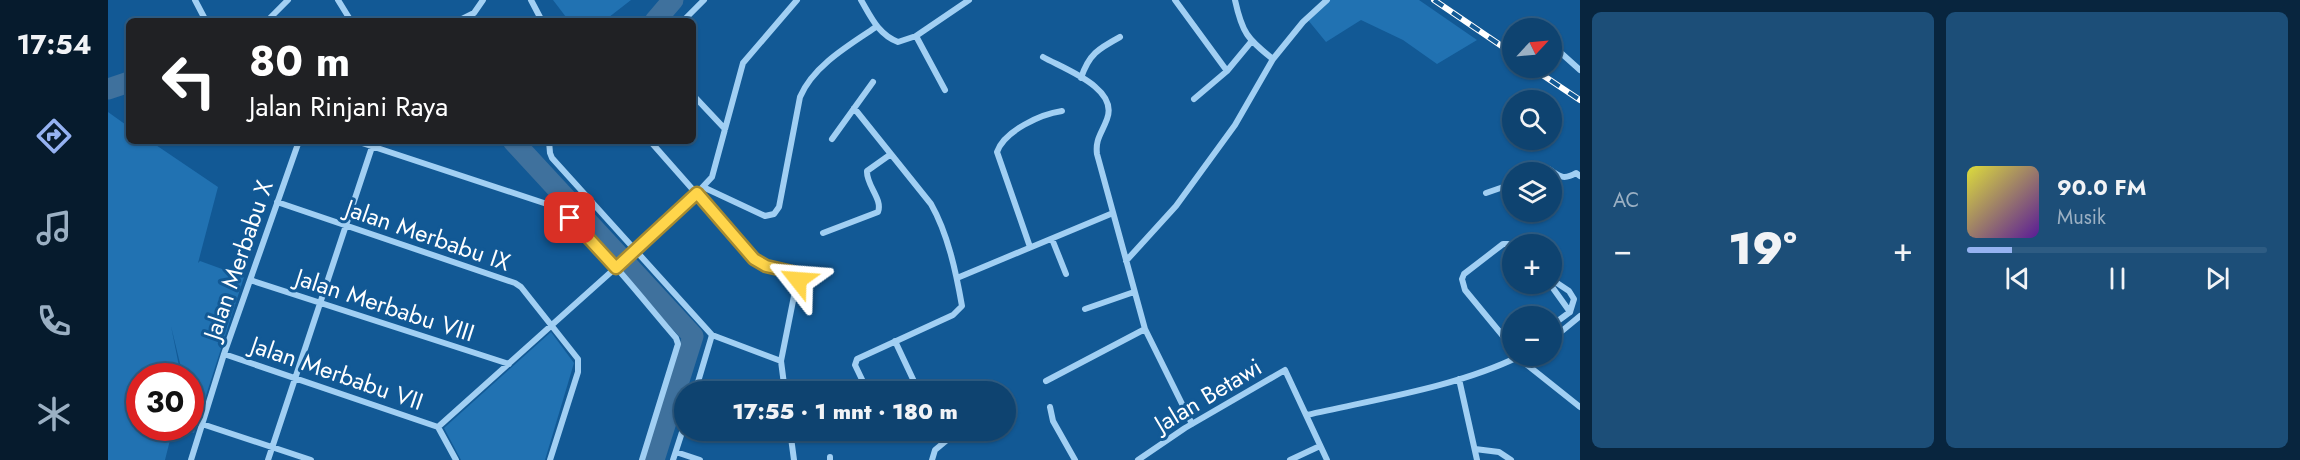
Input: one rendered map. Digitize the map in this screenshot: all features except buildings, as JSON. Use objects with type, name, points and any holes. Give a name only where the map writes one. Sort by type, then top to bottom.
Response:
[{"type":"street","points":[[195,0],[204,18]]},
{"type":"street","points":[[270,18],[288,0]]},
{"type":"street","points":[[338,0],[349,18]]},
{"type":"street","points":[[464,18],[474,13],[483,0]]},
{"type":"street","points":[[531,0],[540,18]]},
{"type":"street","points":[[686,18],[704,0]]},
{"type":"street","points":[[456,460],[438,427],[632,253],[712,177],[743,63],[797,0]]},
{"type":"street","points":[[861,0],[876,27],[898,42],[916,36],[969,0]]},
{"type":"street","points":[[1175,0],[1227,71]]},
{"type":"street","points":[[1235,0],[1242,25],[1251,42],[1273,59]]},
{"type":"street","points":[[1126,261],[1183,196],[1235,125],[1273,59],[1303,22],[1327,0]]},
{"type":"street","points":[[703,187],[765,216],[774,214],[779,207],[800,97],[805,86],[848,46],[876,27]]},
{"type":"street","points":[[916,36],[945,90]]},
{"type":"street","points":[[1081,78],[1092,54],[1120,37]]},
{"type":"street","points":[[1194,99],[1227,71],[1251,42]]},
{"type":"street","points":[[1562,54],[1580,70]]},
{"type":"street","points":[[1042,57],[1101,90],[1109,105],[1108,117],[1096,144],[1113,213],[1145,329],[1192,424]]},
{"type":"street","points":[[832,139],[873,82]]},
{"type":"street","points":[[696,98],[725,129]]},
{"type":"street","points":[[854,108],[931,204],[938,216],[957,278],[962,306],[957,313],[855,361],[863,381]]},
{"type":"street","points":[[1030,247],[997,152],[999,146],[1024,125],[1047,113],[1062,111]]},
{"type":"street","name":"Jalan Merbabu X","points":[[204,418],[298,144]]},
{"type":"street","points":[[364,144],[556,207],[570,218],[617,266],[676,338],[678,344],[642,460]]},
{"type":"street","points":[[549,144],[552,158],[632,253],[712,335],[781,361]]},
{"type":"street","points":[[653,144],[754,259],[766,266],[792,272],[798,276],[781,361],[784,381]]},
{"type":"street","points":[[268,460],[297,380],[372,147]]},
{"type":"street","points":[[823,233],[878,212],[879,205],[867,178],[867,171],[891,154]]},
{"type":"street","points":[[1562,178],[1576,173],[1580,176]]},
{"type":"street","points":[[1486,193],[1502,187]]},
{"type":"street","name":"Jalan Merbabu IX","points":[[277,202],[515,283],[521,287],[576,355],[579,364],[550,460]]},
{"type":"street","points":[[957,278],[1113,213]]},
{"type":"street","points":[[1052,239],[1066,274]]},
{"type":"street","points":[[1502,245],[1464,274],[1462,279],[1465,290],[1502,333]]},
{"type":"street","name":"Jalan Merbabu VIII","points":[[250,280],[509,364]]},
{"type":"street","points":[[1562,286],[1569,291],[1574,299],[1570,312],[1562,318]]},
{"type":"street","points":[[1085,309],[1134,292]]},
{"type":"street","points":[[1557,294],[1570,312]]},
{"type":"street","points":[[1562,332],[1579,320]]},
{"type":"street","points":[[1046,381],[1145,329]]},
{"type":"street","points":[[698,381],[712,335]]},
{"type":"street","points":[[895,341],[915,381]]},
{"type":"street","name":"Jalan Merbabu VII","points":[[224,354],[438,427]]},
{"type":"street","points":[[1307,415],[1459,379],[1502,364]]},
{"type":"street","points":[[1529,366],[1580,407]]},
{"type":"street","name":"Jalan Betawi","points":[[1138,460],[1192,424],[1285,370],[1326,460]]},
{"type":"street","points":[[1459,379],[1477,460]]},
{"type":"street","points":[[1050,406],[1053,421],[1075,460]]},
{"type":"street","points":[[204,425],[311,460]]},
{"type":"street","name":"Jalan Merbabu X","points":[[191,460],[197,441]]},
{"type":"street","points":[[673,460],[679,441]]},
{"type":"street","points":[[791,441],[794,460]]},
{"type":"street","points":[[932,460],[935,450],[946,441]]},
{"type":"street","points":[[1290,460],[1320,446]]},
{"type":"street","points":[[1475,449],[1498,452],[1511,460]]},
{"type":"street","points":[[676,452],[700,460]]},
{"type":"shaded area","points":[[553,0],[631,0],[608,18],[567,18]]},
{"type":"shaded area","points":[[1330,0],[1419,0],[1477,40],[1437,64],[1403,40],[1361,20],[1326,42],[1308,20]]},
{"type":"shaded area","points":[[108,112],[126,125],[126,144],[154,144],[218,187],[198,263],[200,261],[244,277],[204,402],[204,363],[180,363],[171,326],[178,363],[126,363],[126,441],[170,441],[165,460],[108,460]]},
{"type":"shaded area","points":[[551,332],[574,363],[545,460],[461,460],[444,428]]},
{"type":"waterway","points":[[658,18],[673,0]]},
{"type":"waterway","points":[[108,89],[126,83]]},
{"type":"waterway","points":[[516,144],[693,336],[654,460]]},
{"type":"railway","points":[[1434,0],[1502,46]]},
{"type":"railway","points":[[1547,78],[1580,100]]},
{"type":"route","points":[[570,218],[616,268],[697,193],[754,259],[766,266],[796,273],[798,280]]}]
